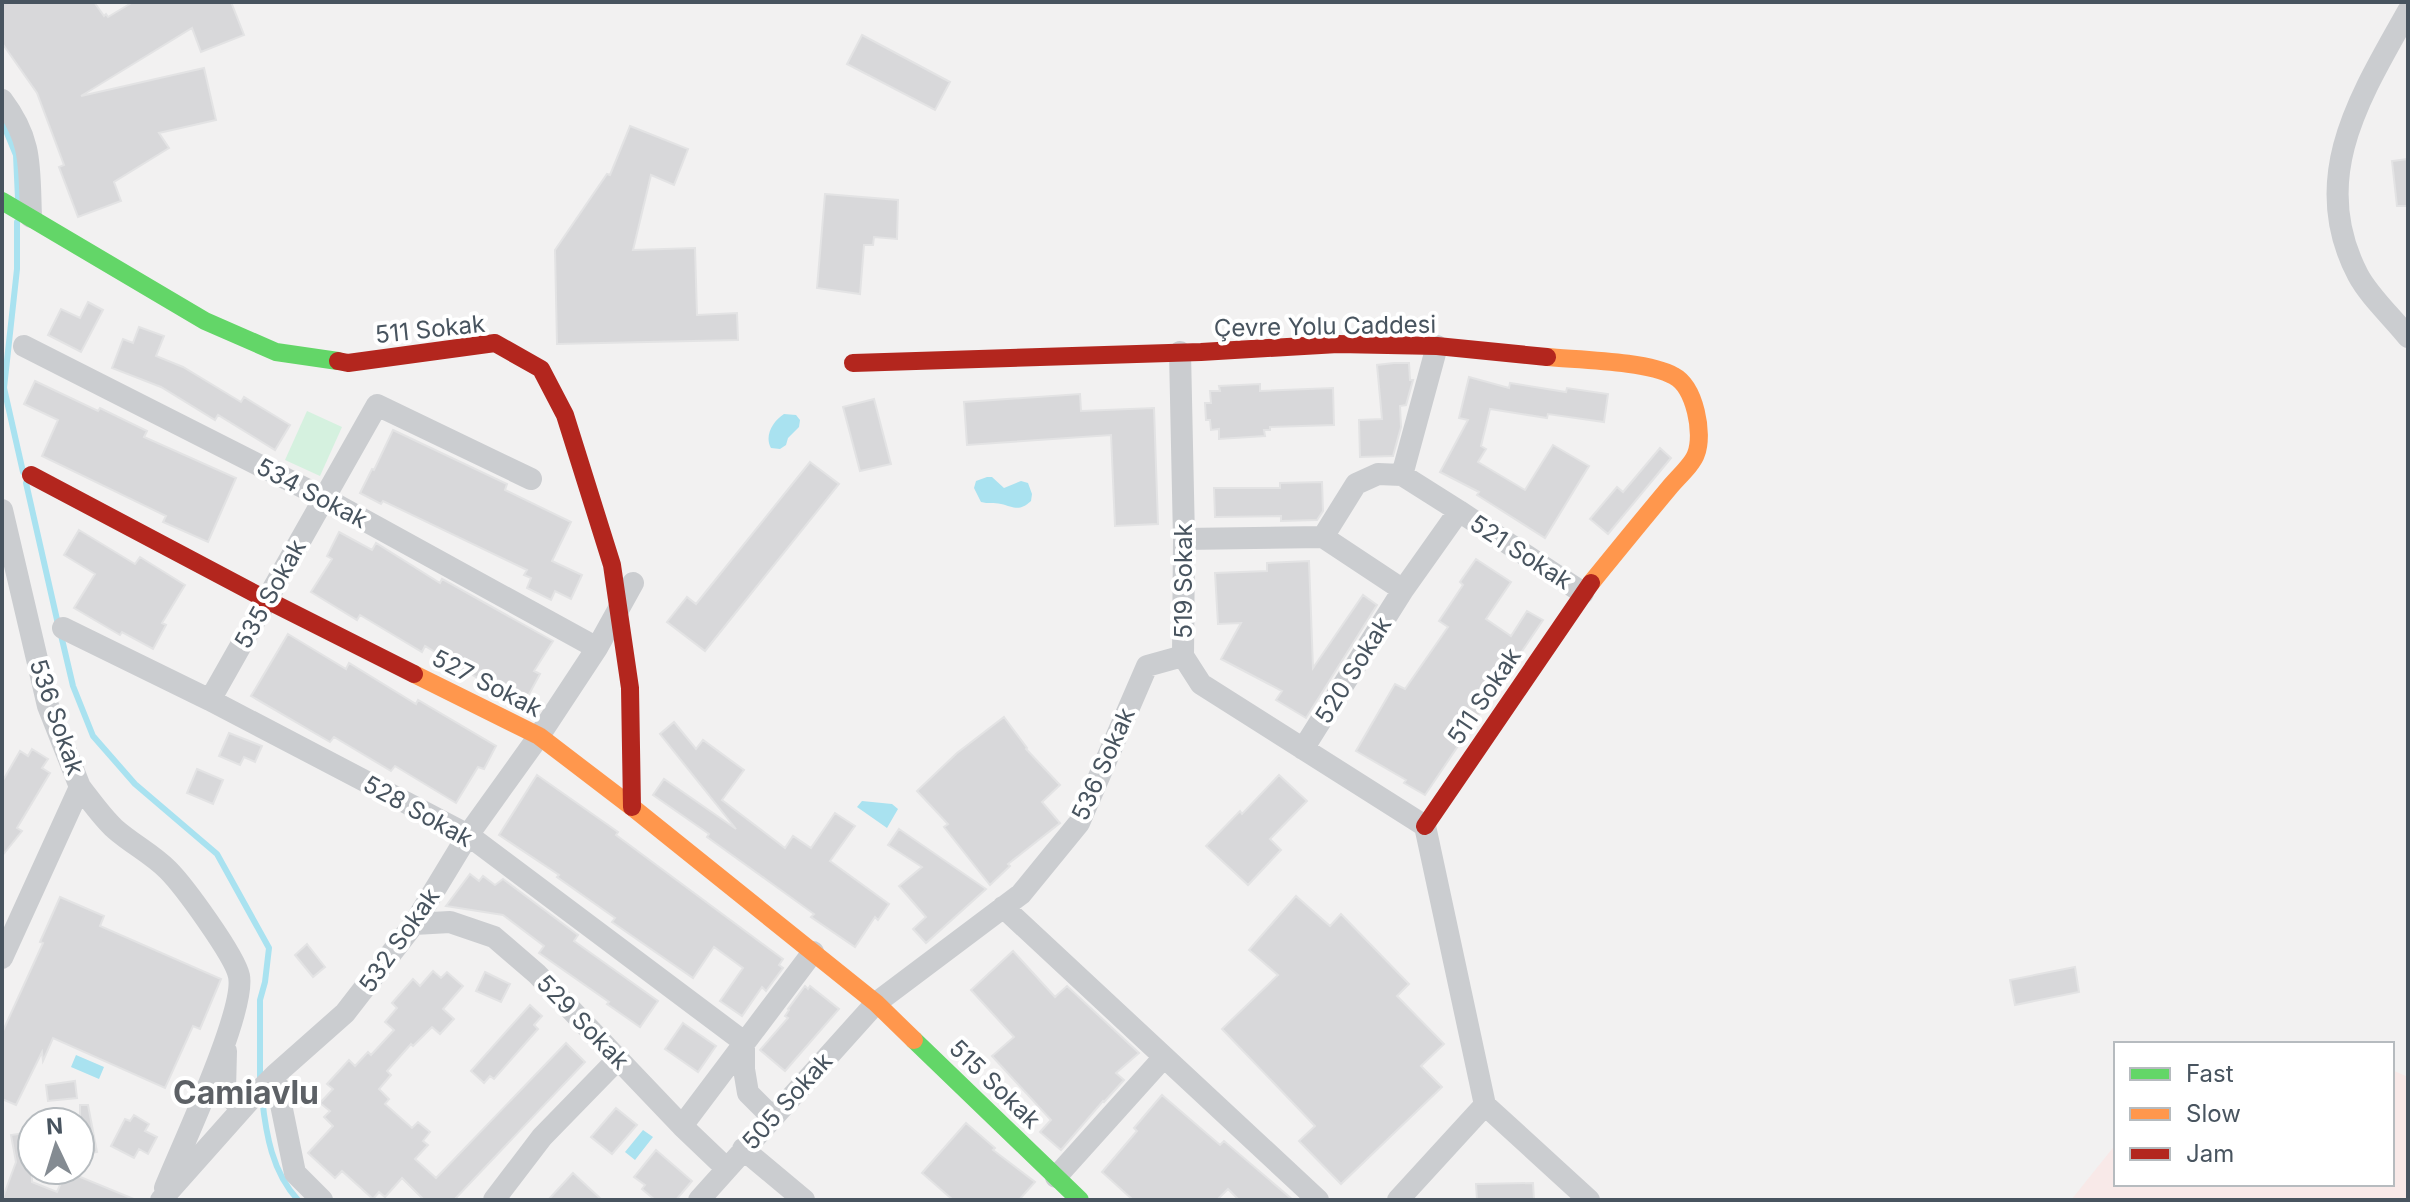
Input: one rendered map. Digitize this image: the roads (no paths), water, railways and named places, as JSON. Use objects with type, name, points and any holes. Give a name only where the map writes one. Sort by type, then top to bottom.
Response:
[{"type":"street","points":[[2408,11],[2361,96],[2342,147],[2336,197],[2342,236],[2359,277],[2408,337]]},
{"type":"street","points":[[2,100],[16,118],[28,148],[17,209]]},
{"type":"street","name":"511 Sokak","points":[[17,209],[205,321],[276,352],[348,363],[495,343],[541,369],[565,415],[612,565],[630,688],[632,807]]},
{"type":"street","name":"Çevre Yolu Caddesi","points":[[853,363],[1338,344],[1437,346],[1648,367],[1677,377],[1693,396],[1698,426],[1696,455],[1583,593]]},
{"type":"street","name":"534 Sokak","points":[[24,346],[324,498],[597,648]]},
{"type":"street","points":[[1323,537],[1356,484],[1378,474],[1402,475],[1437,346]]},
{"type":"street","name":"519 Sokak","points":[[1180,352],[1183,656],[1201,684],[1425,826]]},
{"type":"street","name":"535 Sokak","points":[[210,700],[377,405],[531,479]]},
{"type":"street","name":"527 Sokak","points":[[31,475],[267,600],[539,736],[876,1003]]},
{"type":"street","name":"521 Sokak","points":[[1402,475],[1583,593]]},
{"type":"street","name":"536 Sokak","points":[[2,510],[48,706],[80,787],[2,958]]},
{"type":"street","name":"520 Sokak","points":[[1303,749],[1403,590],[1459,511]]},
{"type":"street","points":[[1184,539],[1323,537],[1403,590]]},
{"type":"street","name":"532 Sokak","points":[[160,1200],[250,1100],[345,1013],[414,924],[468,835],[597,648],[633,583]]},
{"type":"street","name":"511 Sokak","points":[[1425,826],[1583,593]]},
{"type":"street","name":"528 Sokak","points":[[63,628],[210,700],[468,835],[744,1042]]},
{"type":"street","name":"536 Sokak","points":[[876,1003],[1021,894],[1079,823],[1147,666],[1183,656]]},
{"type":"street","points":[[80,787],[114,828],[169,871],[216,934],[239,975],[238,994],[227,1034],[160,1200]]},
{"type":"street","points":[[1425,826],[1485,1105],[1589,1200]]},
{"type":"street","points":[[1003,907],[1318,1200]]},
{"type":"street","name":"529 Sokak","points":[[414,924],[450,922],[494,937],[537,974],[726,1168]]},
{"type":"street","points":[[682,1126],[813,952]]},
{"type":"street","name":"505 Sokak","points":[[699,1200],[876,1003]]},
{"type":"street","name":"515 Sokak","points":[[876,1003],[1080,1200]]},
{"type":"street","points":[[227,1034],[225,1090],[235,1102],[250,1100]]},
{"type":"street","points":[[744,1042],[748,1093],[772,1117]]},
{"type":"street","points":[[1056,1177],[1164,1057]]},
{"type":"street","points":[[494,1200],[542,1137],[618,1059]]},
{"type":"street","points":[[275,1075],[295,1173],[322,1200]]},
{"type":"street","points":[[1398,1200],[1485,1105]]},
{"type":"street","points":[[743,1149],[804,1200]]},
{"type":"water","points":[[784,414],[796,415],[800,420],[799,427],[788,438],[786,445],[780,449],[771,448],[771,429]]},
{"type":"water","points":[[992,477],[1004,488],[1021,481],[1028,483],[1031,501],[1016,508],[981,502],[974,488],[976,481]]},
{"type":"water","points":[[862,801],[892,804],[898,809],[887,828],[857,807]]},
{"type":"water","points":[[76,1055],[104,1067],[99,1079],[71,1067]]},
{"type":"water","points":[[643,1130],[653,1137],[635,1160],[625,1152]]},
{"type":"waterway","points":[[2,121],[16,155],[18,199]]},
{"type":"waterway","points":[[17,222],[17,269],[4,388],[23,472]]},
{"type":"waterway","points":[[26,483],[58,624]]},
{"type":"waterway","points":[[61,635],[73,686],[93,736],[135,784],[217,854],[269,948],[260,1000],[260,1083]]},
{"type":"waterway","points":[[262,1098],[268,1139],[276,1165],[298,1200]]},
{"type":"district","name":"Camiavlu","points":[[246,1092]]}]
